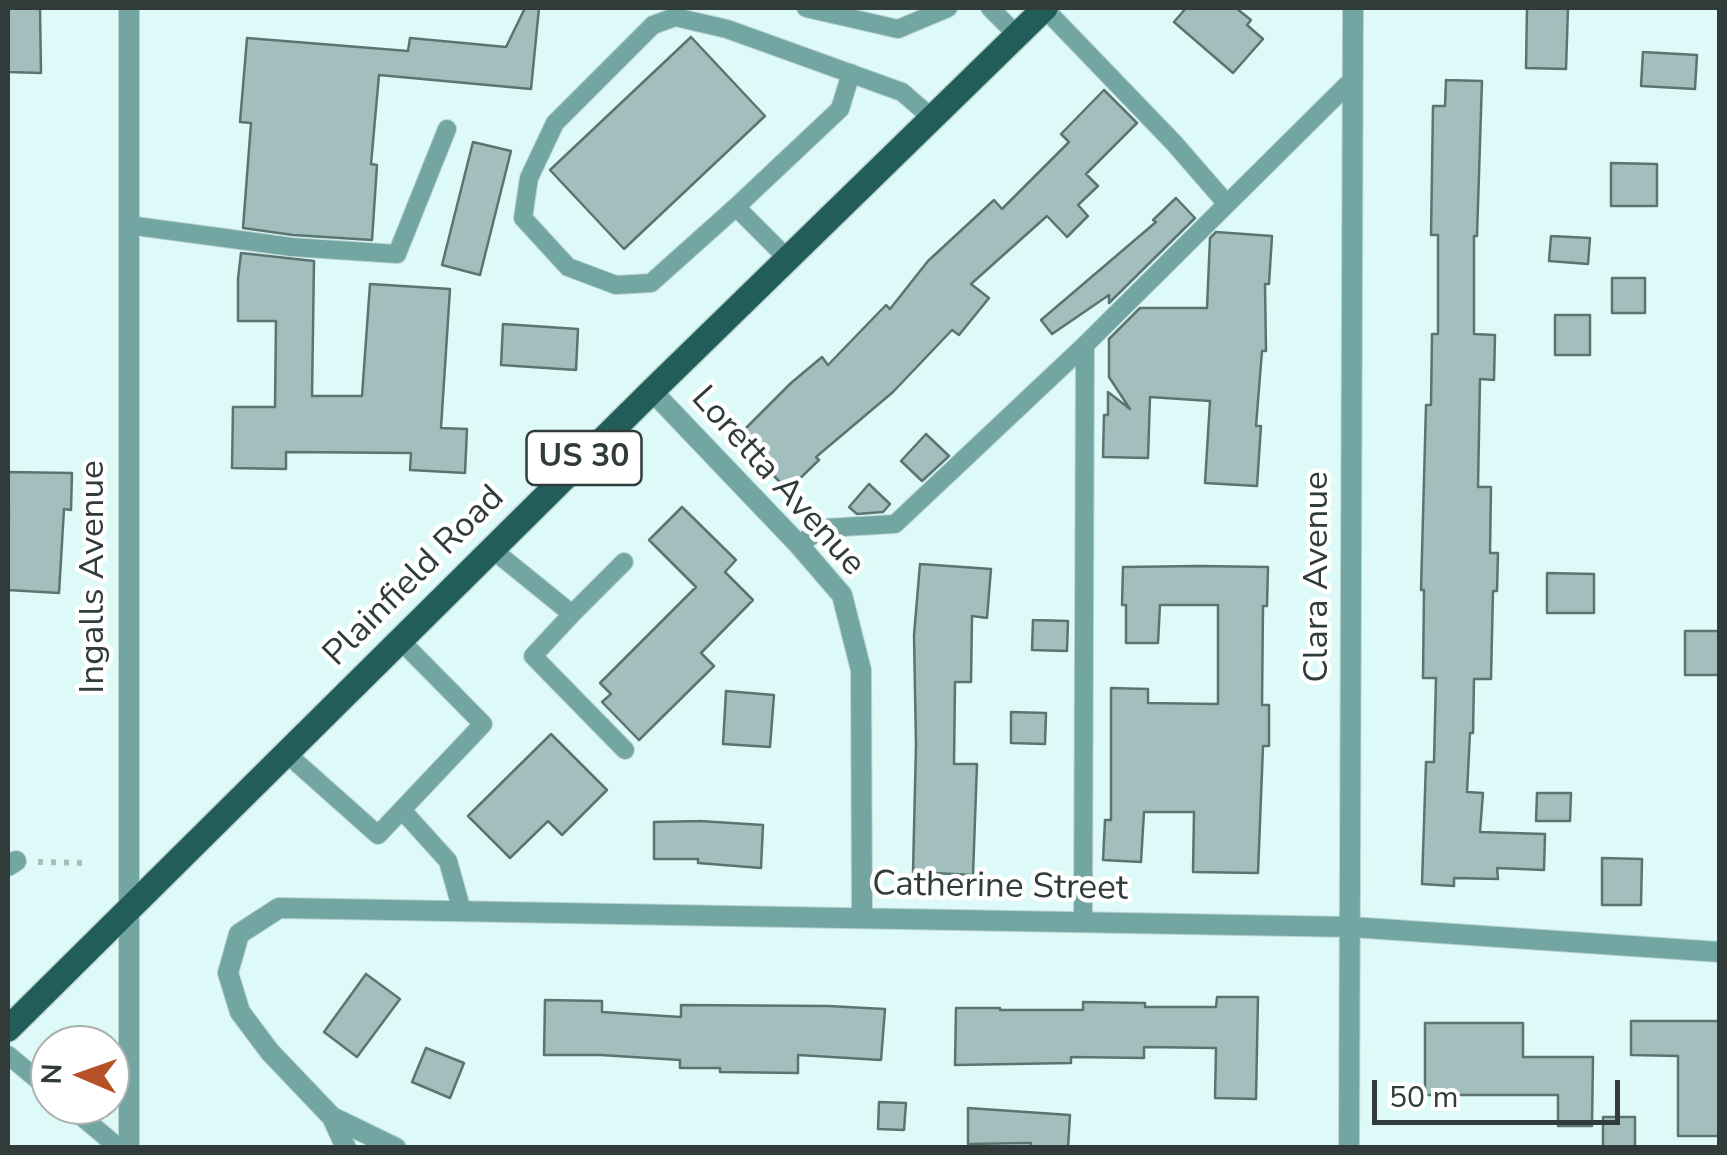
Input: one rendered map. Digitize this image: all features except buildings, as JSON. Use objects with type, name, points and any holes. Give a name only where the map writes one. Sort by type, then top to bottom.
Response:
[{"type":"main road","name":"Plainfield Road","points":[[8,1029],[1044,8]]},
{"type":"street","name":"Ingalls Avenue","points":[[128,8],[129,1148]]},
{"type":"street","name":"Clara Avenue","points":[[1349,1148],[1353,8]]},
{"type":"street","name":"Loretta Avenue","points":[[652,391],[842,595],[860,670],[862,918]]},
{"type":"street","name":"Catherine Street","points":[[332,1118],[270,1052],[240,1012],[228,973],[240,934],[279,908],[1351,927],[1720,952]]},
{"type":"street","points":[[332,1118],[346,1148]]},
{"type":"street","points":[[332,1118],[396,1148]]},
{"type":"lane","points":[[806,8],[898,29],[918,14],[948,8]]},
{"type":"lane","points":[[990,8],[1018,35]]},
{"type":"lane","points":[[1044,8],[1227,204]]},
{"type":"lane","points":[[851,73],[840,109],[651,283],[616,285],[568,267],[523,218],[528,178],[554,123],[653,25],[676,17],[727,29],[851,73],[902,92],[932,118]]},
{"type":"lane","points":[[798,544],[824,528],[895,524],[1085,346],[1353,79]]},
{"type":"lane","points":[[128,225],[292,247],[397,254],[447,130]]},
{"type":"lane","points":[[736,207],[788,258]]},
{"type":"lane","points":[[1083,922],[1085,346]]},
{"type":"lane","points":[[492,550],[572,614]]},
{"type":"lane","points":[[624,562],[533,656],[624,750]]},
{"type":"lane","points":[[287,754],[378,835],[483,724],[401,641]]},
{"type":"lane","points":[[402,810],[448,861],[462,910]]},
{"type":"lane","points":[[8,1055],[30,1073]]},
{"type":"lane","points":[[92,1125],[119,1148]]},
{"type":"path","points":[[12,863],[86,863]]}]
